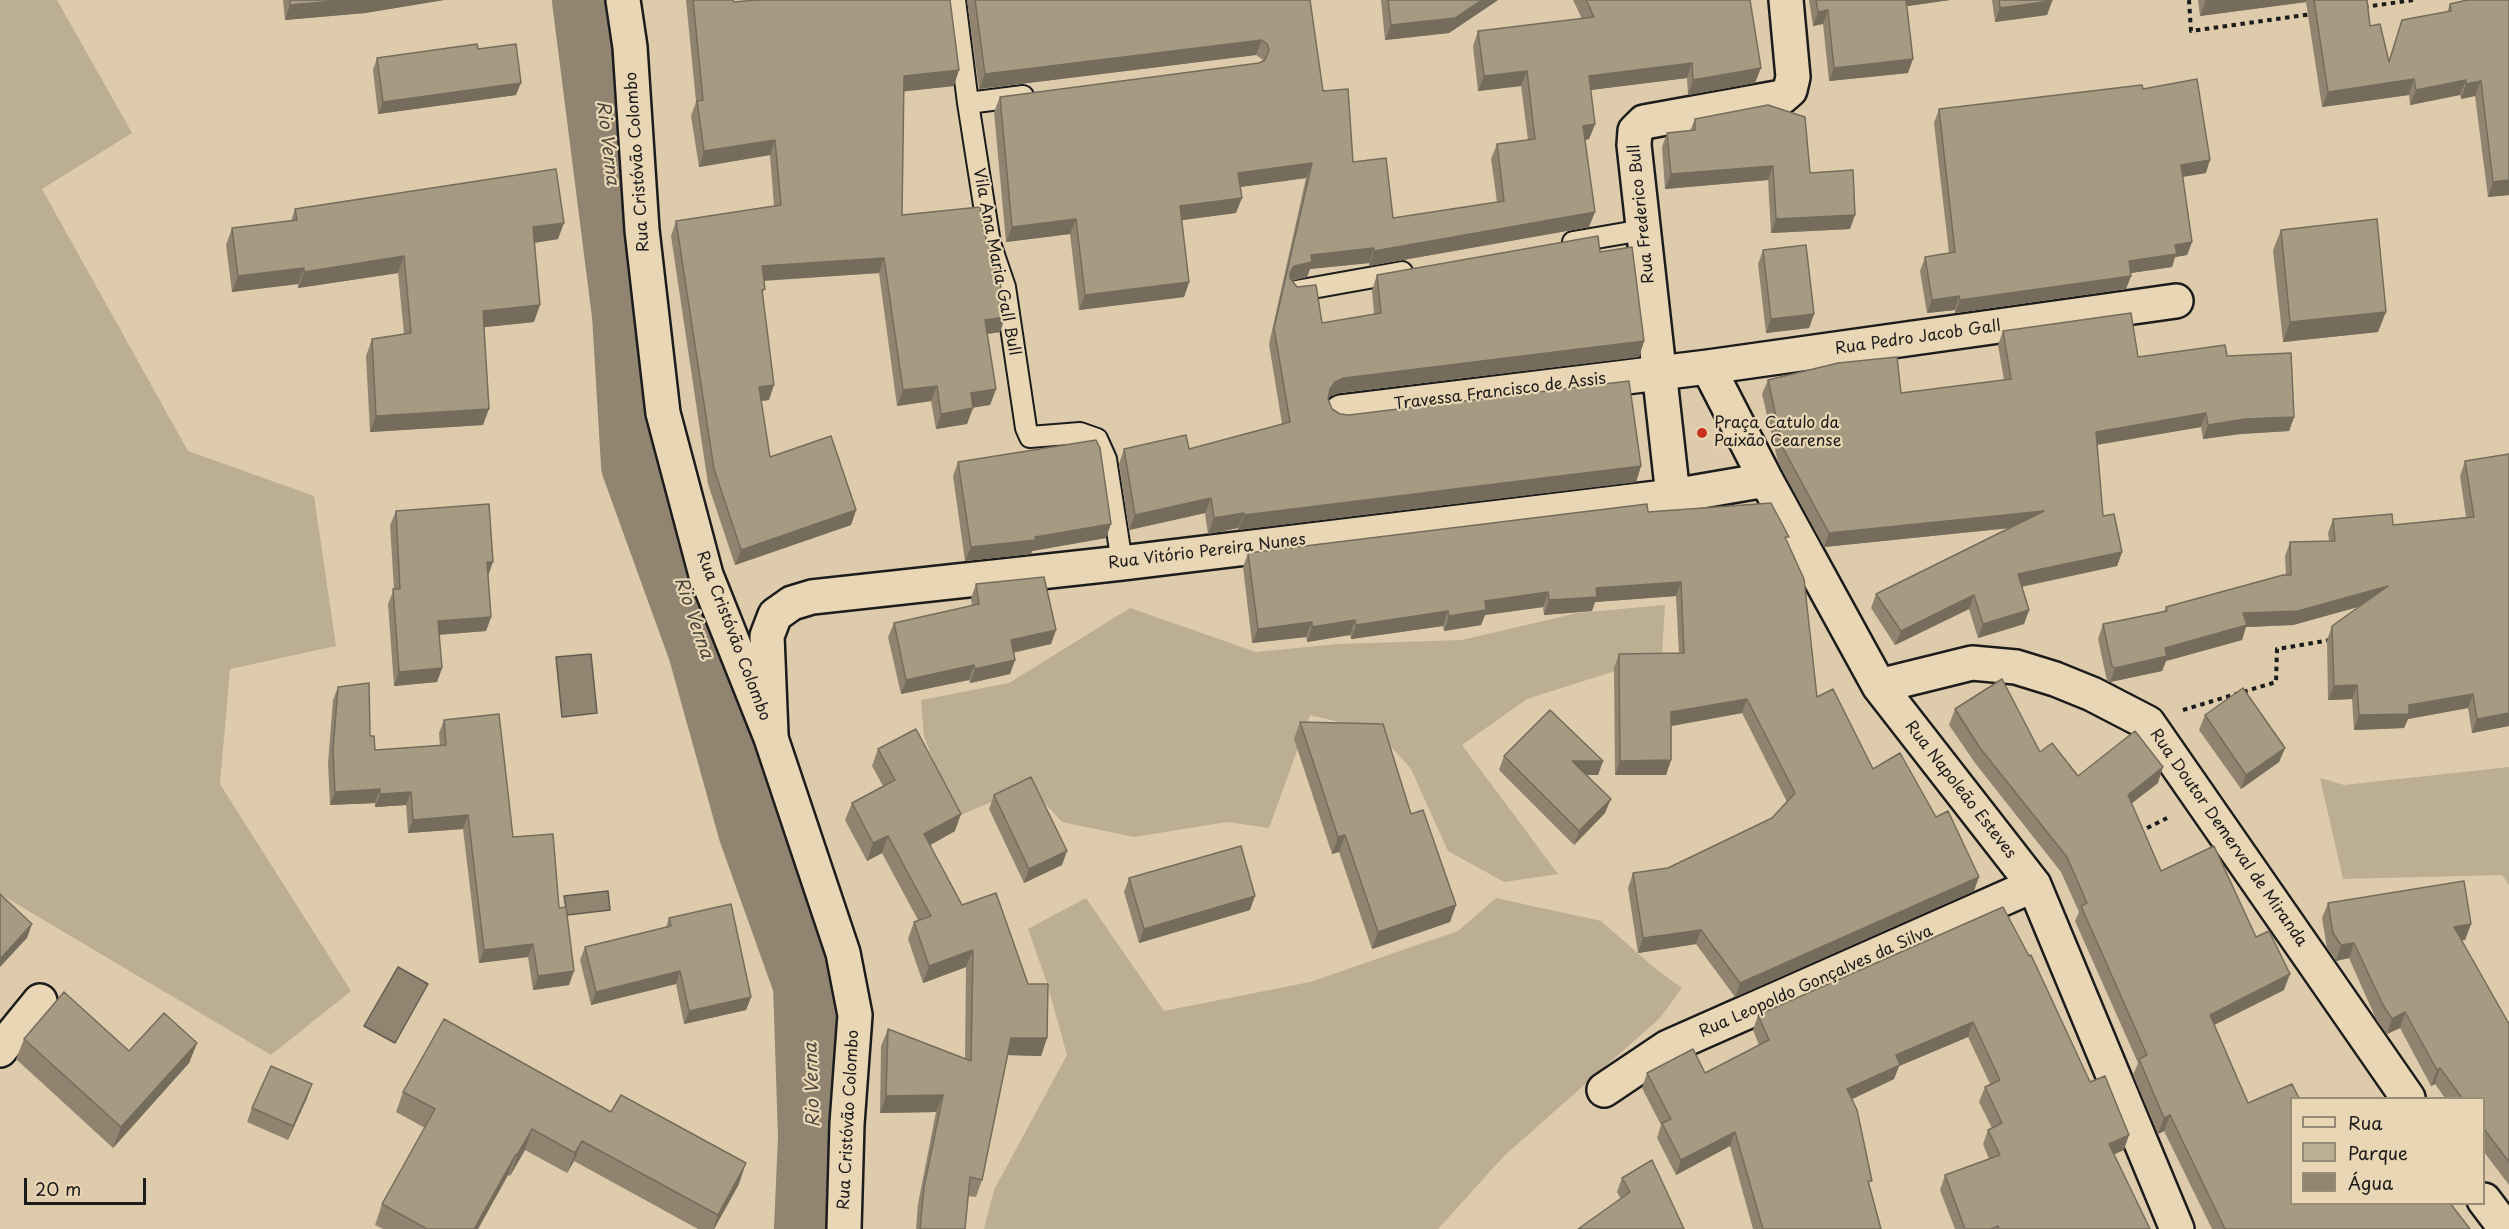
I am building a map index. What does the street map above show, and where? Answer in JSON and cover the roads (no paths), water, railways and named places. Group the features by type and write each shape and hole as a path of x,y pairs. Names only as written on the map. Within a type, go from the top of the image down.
{"street":[{"name":"Rua Cristóvão Colombo","path":"623,0 630,47 643,241 663,413 706,575 771,738 843,953 855,1015 847,1124 843,1229"},
{"name":"Rua Frederico Bull","path":"1659,372 1634,145 1635,131 1644,122 1782,97 1790,90 1793,77 1786,0"},
{"name":"Rua Pedro Jacob Gall","path":"1659,372 2176,301"},
{"name":"Rua Napoleão Esteves","path":"1708,367 1766,480 1879,686 2034,885 2177,1229"},
{"name":"Travessa Francisco de Assis","path":"1341,412 1659,372"},
{"path":"1659,372 1673,496"},
{"name":"Rua Vitório Pereira Nunes","path":"771,738 767,636 775,615 792,603 812,597 1122,563 1673,496 1766,480"},
{"name":"Rua Doutor Demerval de Miranda","path":"1879,686 1972,663 2016,667 2092,694 2148,723 2407,1097"},
{"name":"Rua Leopoldo Gonçalves da Silva","path":"1604,1090 1668,1047 2034,885"},
{"path":"0,1050 40,1001"},
{"path":"2485,1201 2506,1229"}],"lane":[{"name":"Vila Ana Maria Gall Bull","path":"955,0 968,104 990,243 1005,287 1026,428 1030,437 1035,438 1080,433 1096,439 1106,459 1122,563"},
{"path":"968,104 1039,94"},
{"path":"1551,246 1643,230"},
{"path":"1296,291 1423,268"}],"water":[{"path":"591,654 597,713 562,717 556,657"},
{"path":"608,891 610,910 567,915 564,896"},
{"path":"398,967 428,984 395,1043 364,1026"}],"waterway":[{"name":"Rio Verna","path":"589,0 629,315 638,465 705,650 755,830 810,984 815,1137 811,1229"}],"place":[{"name":"Praça Catulo da Paixão Cearense","path":"1702,433"}]}
